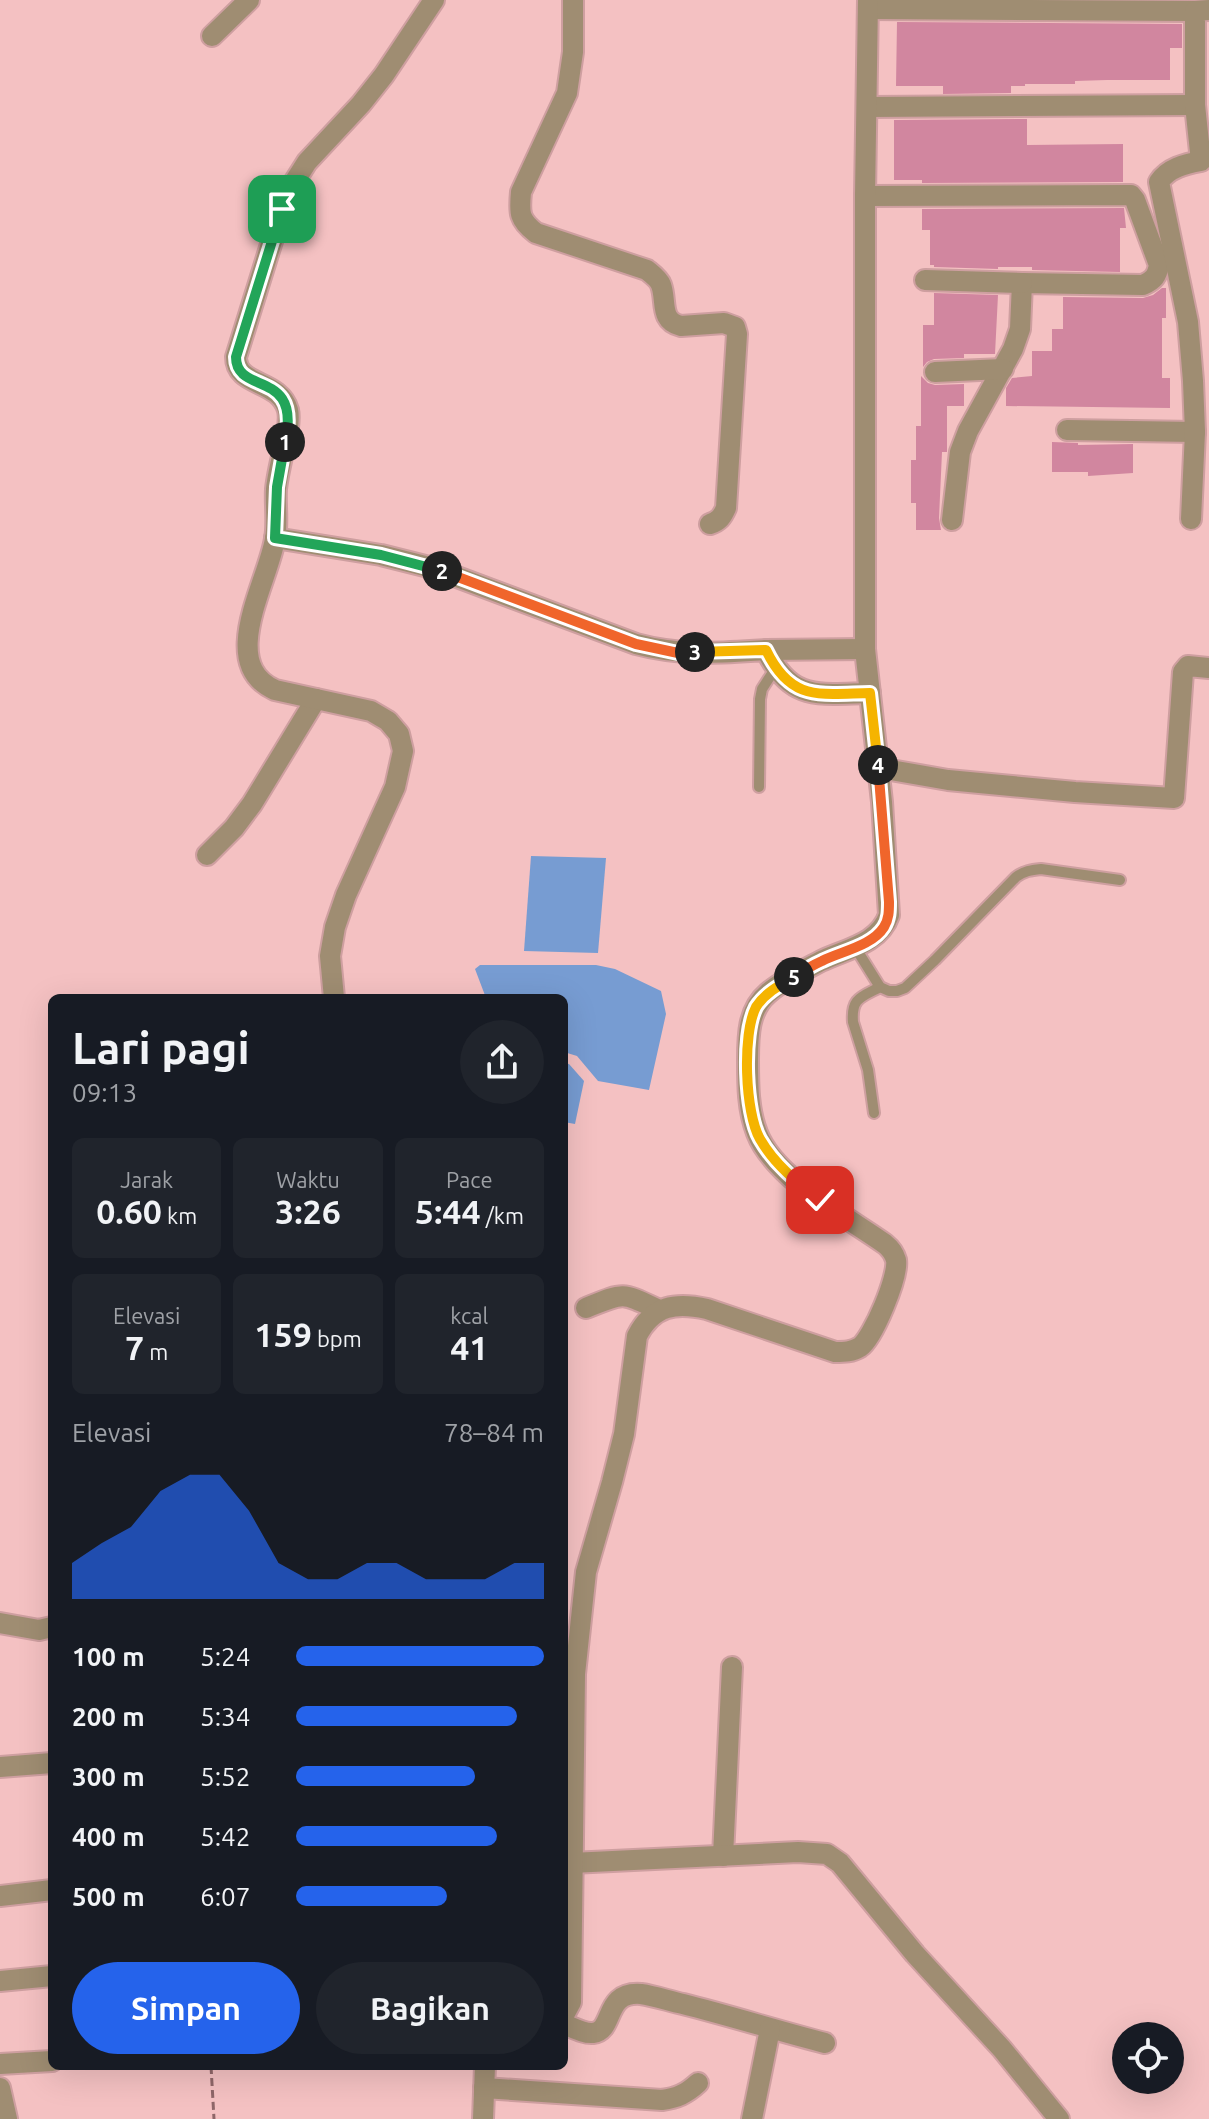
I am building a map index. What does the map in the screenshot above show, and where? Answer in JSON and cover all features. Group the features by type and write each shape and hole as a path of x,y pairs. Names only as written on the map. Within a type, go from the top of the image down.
{"street":[{"path":"212,36 249,0"},
{"path":"334,994 330,956 335,927 346,895 395,787 403,751 399,734 388,721 371,711 275,690 262,684 254,673 249,660 252,612 275,538 279,470 289,424 283,399 274,389 243,375 238,370 236,357 282,209 293,184 307,162 374,89 434,0"},
{"path":"573,0 573,52 567,93 521,192 519,209 524,224 536,233 647,270 661,284 666,315 674,324 724,323 735,327 726,508 717,522 710,524"},
{"path":"568,2008 571,2002 575,1674 586,1572 624,1434 637,1336 643,1325 659,1310 691,1306 835,1352 850,1351 862,1346 872,1334 895,1274 896,1261 885,1244 820,1200 787,1174 770,1155 758,1135 748,1092 750,1020 758,1004 768,993 821,961 879,934 889,915 879,768 865,649 868,4 1202,11 1195,105 1205,161 1176,167 1162,176 1159,182 1188,322 1195,432 1191,519"},
{"path":"868,107 1195,105"},
{"path":"865,196 1131,195 1159,265 1158,274 1143,285 925,280"},
{"path":"952,520 960,452 968,431 1013,349 1020,329 1022,283"},
{"path":"935,372 1003,369"},
{"path":"1067,430 1195,432"},
{"path":"275,538 381,555 433,568 656,649 770,660 865,649"},
{"path":"770,660 788,683 800,690 870,693"},
{"path":"879,768 948,780 1174,798 1183,672 1188,666 1209,668"},
{"path":"207,855 252,804 316,699"},
{"path":"586,1308 622,1295 659,1310"},
{"path":"568,1571 586,1572"},
{"path":"0,1623 39,1630 48,1628"},
{"path":"723,1856 732,1667"},
{"path":"0,1767 48,1763"},
{"path":"571,1863 814,1852 827,1854 840,1863 1059,2119"},
{"path":"0,1896 48,1890"},
{"path":"0,1981 48,1976"},
{"path":"568,2025 591,2034 598,2032 605,2026 614,2005 621,1998 641,1994 825,2043"},
{"path":"752,2119 770,2029"},
{"path":"0,2064 48,2061"},
{"path":"483,2119 485,2070"},
{"path":"484,2088 662,2100 687,2093 698,2083"},
{"path":"0,2088 7,2119"}],"lane":[{"path":"759,787 760,699 770,660"},
{"path":"855,947 880,987 897,991 905,988 935,960 1023,873 1041,869 1120,880"},
{"path":"874,1113 870,1079 852,1010 856,1000 880,987"}],"path":[{"path":"211,2070 214,2119"}],"water":[{"path":"531,856 606,858 598,953 524,951"},
{"path":"480,965 596,965 615,969 661,991 666,1014 649,1090 598,1081 577,1056 568,1053 568,994 484,994 475,969"},
{"path":"568,1064 584,1081 575,1124 568,1123"}],"building":[{"path":"897,22 1182,24 1182,48 1170,48 1170,80 1025,84 1011,86 1011,93 943,94 943,86 896,86"},
{"path":"1027,119 1027,145 1123,144 1123,182 922,183 922,180 894,180 894,120"},
{"path":"1124,208 1126,228 1120,228 1120,272 1032,270 1032,267 934,267 930,265 930,230 922,230 922,209"},
{"path":"1166,288 1166,318 1162,318 1162,378 1170,378 1170,408 1006,406 1006,388 1012,378 1032,376 1032,351 1052,351 1052,329 1063,329 1063,297 1143,298"},
{"path":"934,293 998,295 995,354 964,354 964,358 934,359 923,367 923,325 934,325"},
{"path":"921,376 935,385 964,384 964,406 947,406 947,452 942,452 941,530 916,530 916,503 911,503 911,460 916,460 916,426 921,426"},
{"path":"1052,442 1133,444 1133,473 1088,476 1088,472 1052,472"}],"route":[{"path":"282,209 236,357 238,370 274,389 283,399 288,412 289,424 277,487 275,538 381,555 433,568 656,649 678,653 766,650 775,669 800,690 832,694 870,693 889,902 886,925 870,940 821,961 768,993 750,1020 748,1040 748,1092 758,1135 787,1174 820,1200"}]}
